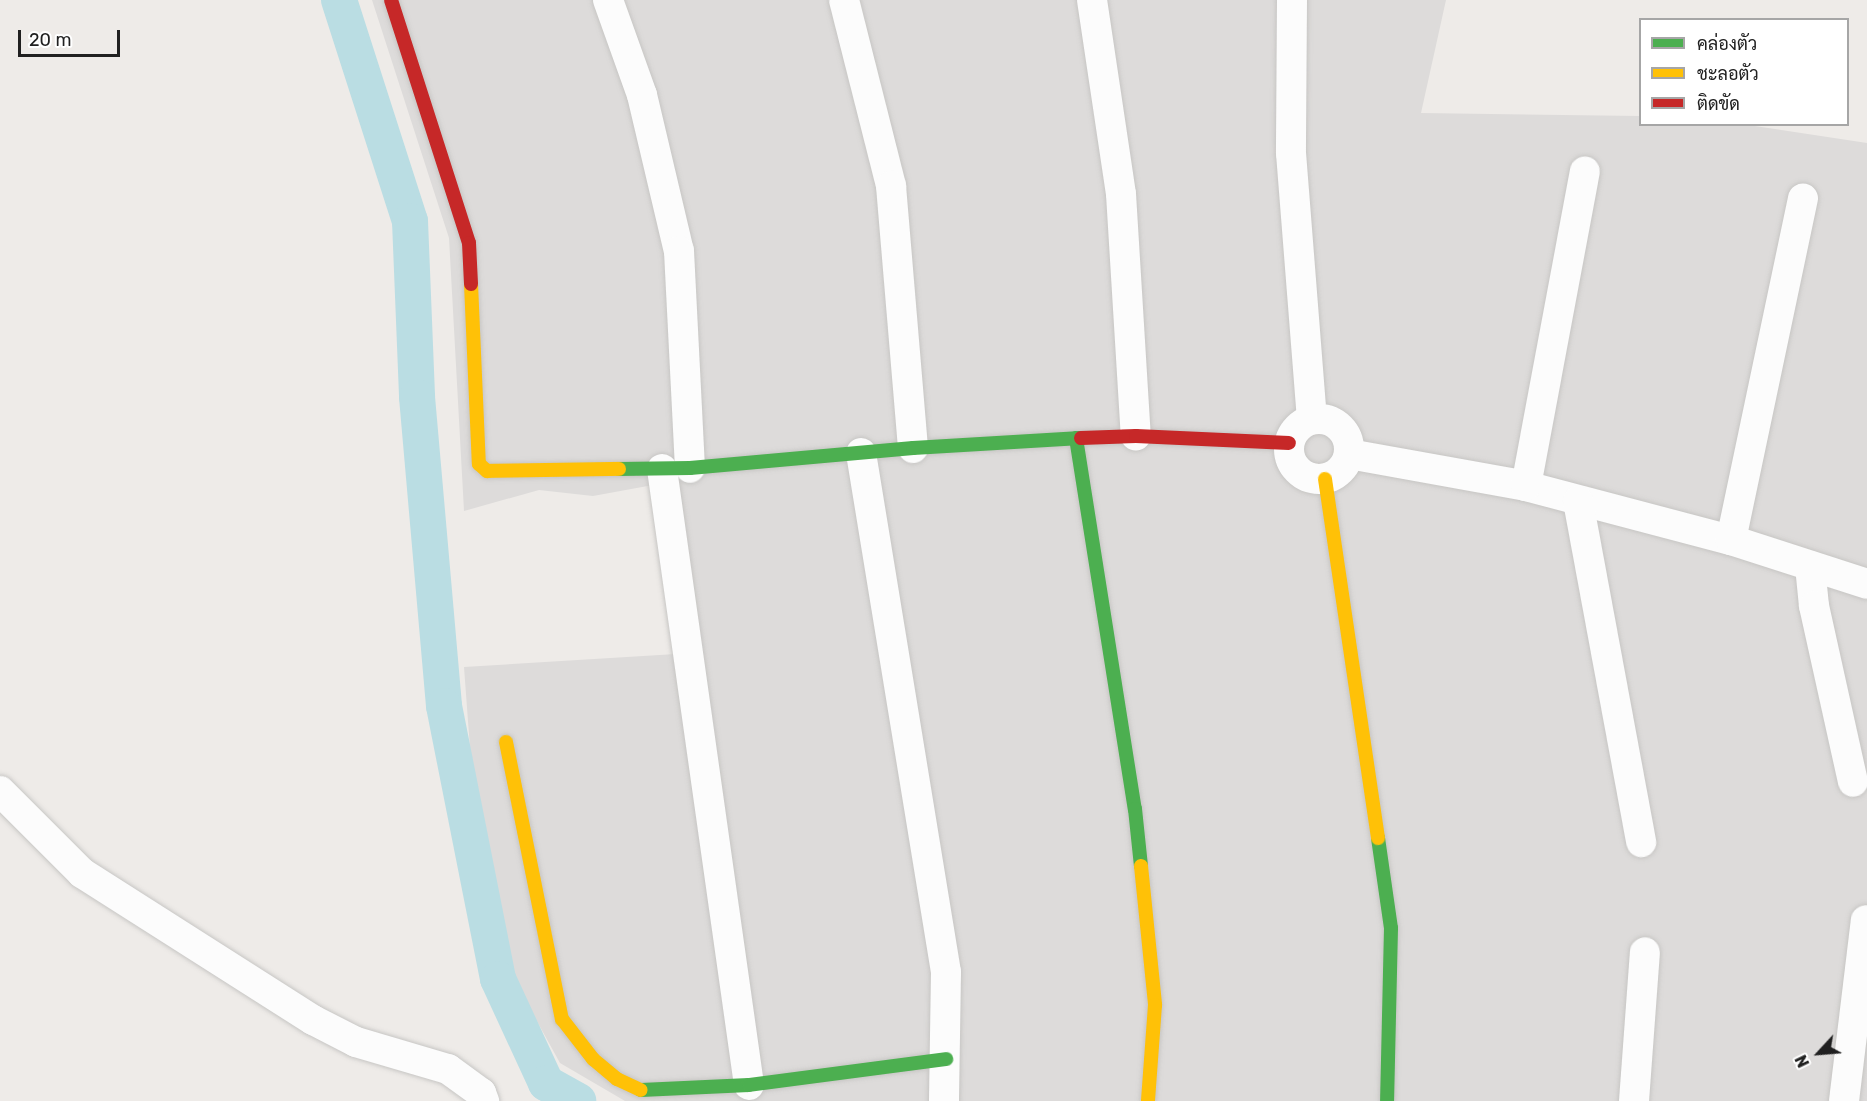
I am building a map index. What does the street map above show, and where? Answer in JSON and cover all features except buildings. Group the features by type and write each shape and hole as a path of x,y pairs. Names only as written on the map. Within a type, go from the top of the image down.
{"street":[{"path":"391,0 469,243 479,464 487,471 676,469 913,448 1076,438 1136,436 1289,443"},
{"path":"608,0 642,95 679,251 676,469 749,1084"},
{"path":"844,0 891,186 913,448"},
{"path":"1092,0 1121,194 1136,436"},
{"path":"1292,0 1291,153 1312,418"},
{"path":"1527,486 1585,171"},
{"path":"1731,540 1803,200"},
{"path":"1312,418 1324,419 1335,423 1344,431 1349,442 1349,454 1345,465 1336,474 1325,479 1313,479 1302,474 1292,461 1289,443 1293,432 1312,418"},
{"path":"1076,438 1135,809 1155,1005 1149,1101"},
{"path":"861,453 946,972 944,1101"},
{"path":"1349,454 1527,486 1731,540 1867,584"},
{"path":"1325,479 1392,928 1387,1101"},
{"path":"1578,501 1641,842"},
{"path":"1810,567 1814,606 1853,782"},
{"path":"506,742 562,1018 592,1059 617,1079 640,1090 749,1084 946,1059"},
{"path":"0,791 82,873 313,1020 356,1042 448,1069 481,1093 484,1101"},
{"path":"1844,1101 1866,920"},
{"path":"1634,1101 1645,952"}],"shaded area":[{"path":"372,0 1446,0 1421,113 1639,116 1639,126 1755,126 1867,143 1867,1101 625,1101 560,1063 512,976 470,748 464,667 676,654 653,485 593,496 539,490 464,511 449,238"}],"waterway":[{"path":"339,0 410,221 417,397 444,706 498,979 546,1083 578,1101"}],"traffic: fast":[{"path":"1076,438 1135,809 1141,866"},
{"path":"619,469 690,468 913,448 1081,438"},
{"path":"1378,838 1391,928 1387,1101"},
{"path":"641,1090 749,1085 946,1059"}],"traffic: slow":[{"path":"471,284 479,464 487,471 619,469"},
{"path":"1325,479 1378,838"},
{"path":"506,742 562,1019 593,1059 617,1079 641,1090"},
{"path":"1141,866 1155,1005 1148,1101"}],"traffic: jam":[{"path":"391,0 469,243 471,284"},
{"path":"1081,438 1136,436 1289,443"}]}
